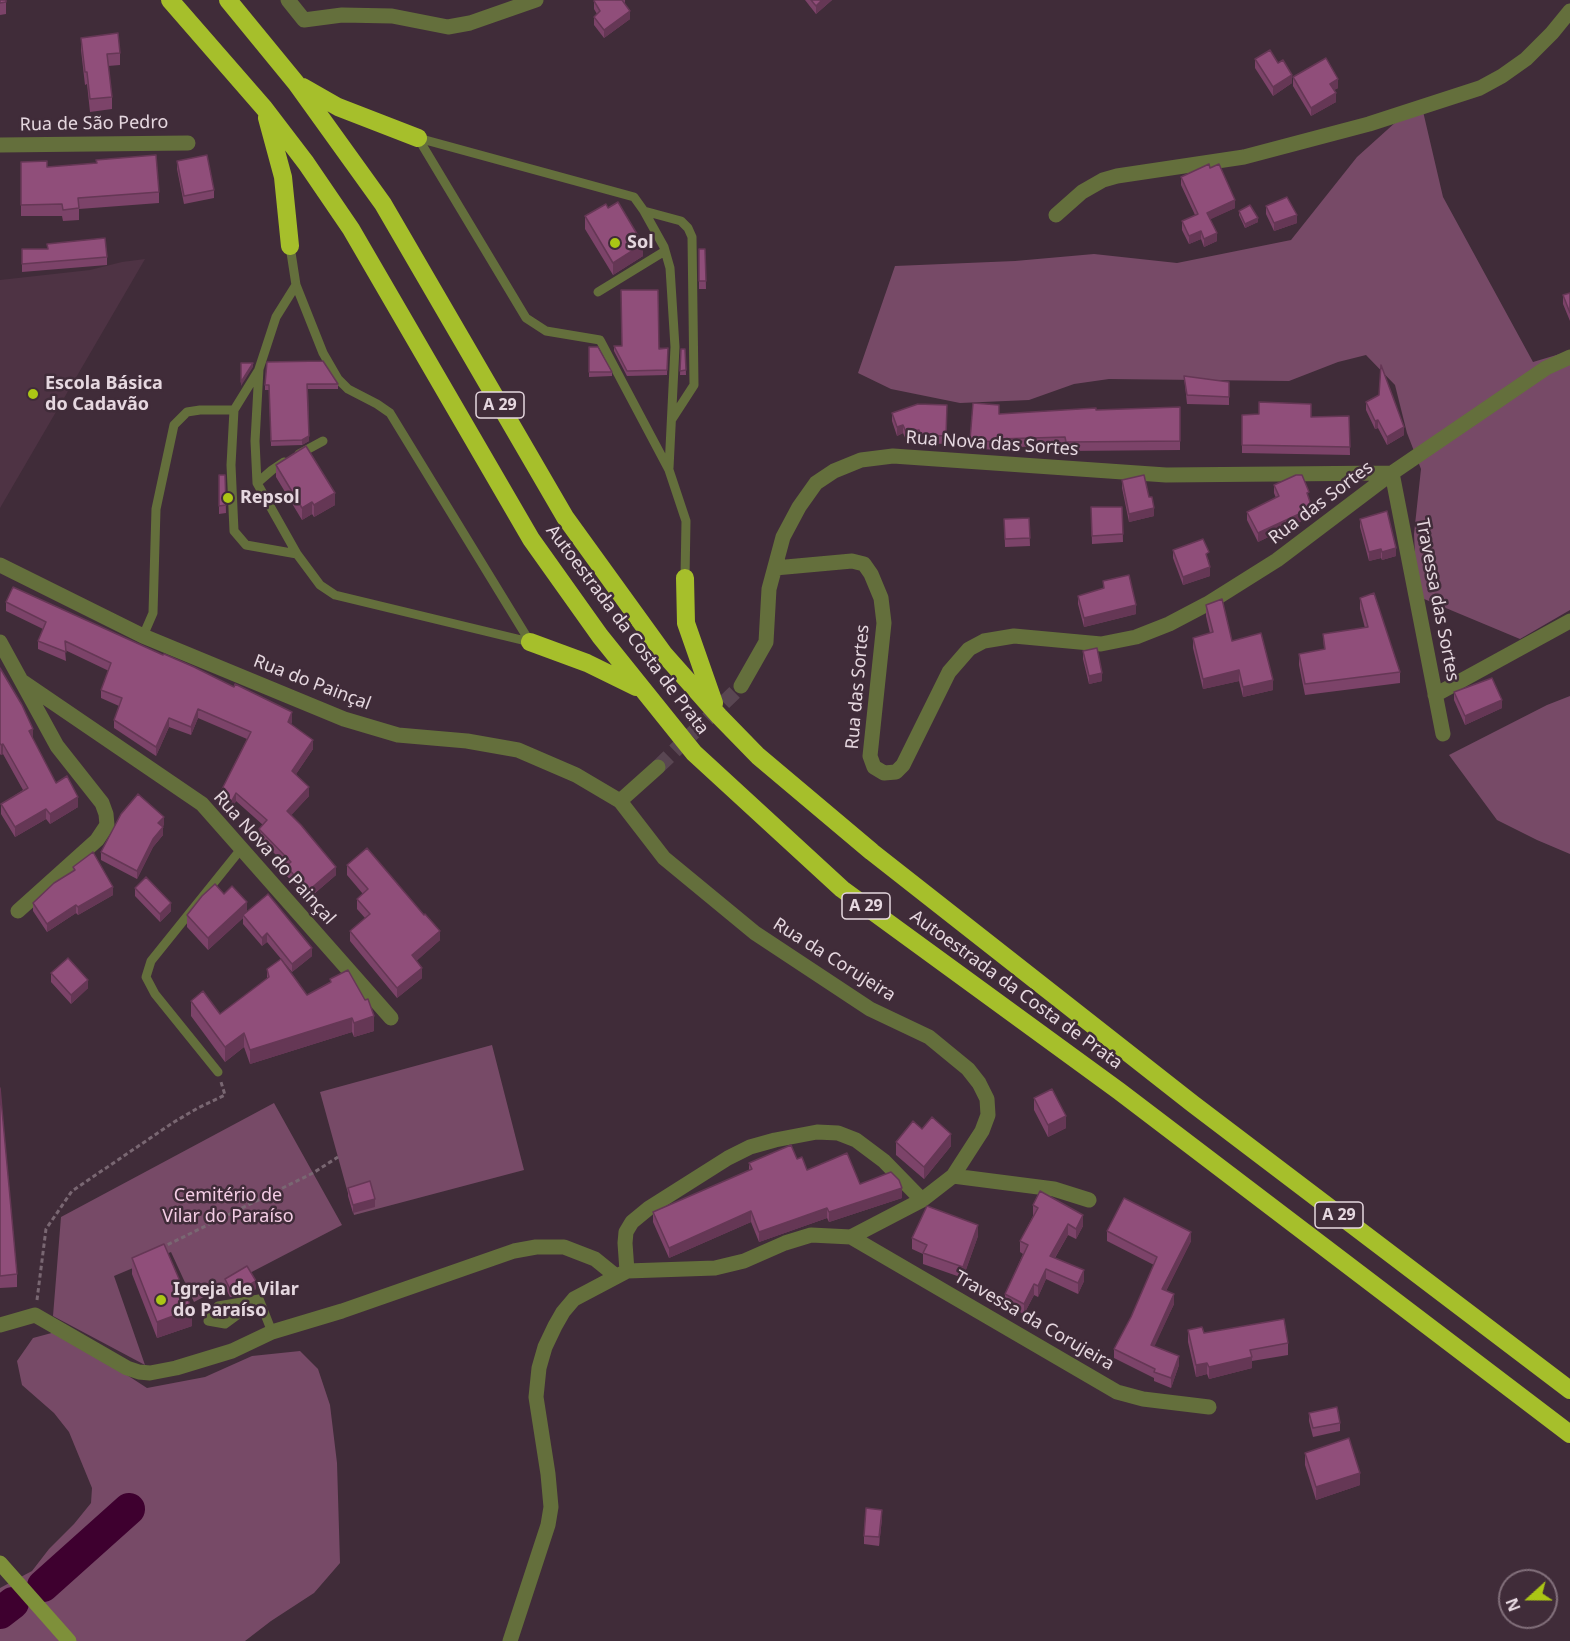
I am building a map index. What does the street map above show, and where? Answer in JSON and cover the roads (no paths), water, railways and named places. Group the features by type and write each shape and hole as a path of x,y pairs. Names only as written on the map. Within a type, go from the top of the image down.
{"highway":[{"name":"Autoestrada da Costa de Prata","path":"170,0 264,108 306,164 351,229 531,539 641,689 694,753 842,889 1119,1091 1570,1434"},
{"name":"Autoestrada da Costa de Prata","path":"228,0 296,83 383,204 565,517 664,654 719,716 758,756 890,867 1193,1104 1570,1390"},
{"path":"296,83 338,107 418,138"},
{"path":"264,108 283,177 290,246"},
{"path":"686,578 686,623 719,716"},
{"path":"530,642 587,663 641,689"}],"main road":[{"path":"0,1563 69,1641"}],"street":[{"path":"288,0 304,20 342,15 392,16 448,27 470,23 537,0"},
{"path":"1056,216 1082,192 1103,180 1244,157 1369,124 1480,88 1526,59 1570,11"},
{"name":"Rua de São Pedro","path":"0,144 188,143"},
{"path":"1392,473 1546,368 1570,357"},
{"name":"Rua Nova das Sortes","path":"741,686 766,642 769,589 783,537 799,507 816,483 834,471 861,460 893,456 1166,475 1392,473"},
{"name":"Rua das Sortes","path":"775,568 852,561 864,564 871,574 881,598 884,622 870,756 874,768 884,773 896,772 903,765 949,672 969,649 984,641 1014,636 1101,644 1136,637 1169,624 1207,604 1277,560 1392,473"},
{"name":"Travessa das Sortes","path":"1392,473 1443,734"},
{"name":"Rua do Painçal","path":"0,565 143,636 344,719 398,735 467,741 518,750 576,775 620,801"},
{"path":"1435,695 1570,621"},
{"path":"0,642 57,746 102,803 107,825 104,833 97,840 18,911"},
{"name":"Rua Nova do Painçal","path":"23,682 202,804 391,1018"},
{"path":"620,801 657,767"},
{"name":"Rua da Corujeira","path":"620,801 664,858 755,933 870,1009 929,1037 968,1069 979,1083 987,1099 988,1115 982,1131 953,1176 922,1200 851,1237"},
{"path":"622,1273 626,1232 632,1222 649,1208 728,1158 750,1147 775,1140 817,1132 838,1133 856,1140 877,1155 922,1200"},
{"path":"953,1176 1054,1189 1089,1200"},
{"path":"510,1641 548,1525 551,1507 536,1397 539,1368 545,1347 563,1312 574,1299 622,1273 715,1268 744,1261 785,1243 811,1235 851,1237"},
{"name":"Travessa da Corujeira","path":"851,1237 1117,1392 1143,1399 1209,1407"},
{"path":"0,1325 35,1315 127,1368 139,1372 157,1372 232,1351 272,1332 342,1311 514,1251 536,1247 564,1247 596,1259 622,1273"}],"lane":[{"path":"418,138 634,197 665,251 670,268 675,347 669,470"},
{"path":"418,138 526,318 546,331 600,340 669,470 686,520 686,578"},
{"path":"644,211 681,221 688,228 692,237 694,385 671,422"},
{"path":"290,246 296,285 323,353 338,379 348,389 390,413 530,642"},
{"path":"598,292 665,251"},
{"path":"296,285 276,317 259,369 234,410 231,465 234,531 246,545 297,554"},
{"path":"259,369 255,441 257,483 297,554 320,585 335,596 530,642"},
{"path":"143,636 153,613 156,509 174,425 187,412 234,410"},
{"path":"257,483 272,470 323,441"},
{"path":"218,1072 155,994 146,977 151,961 241,849"},
{"path":"259,1299 272,1332"},
{"path":"259,1299 225,1324 208,1321 218,1306 259,1299"}],"waterway":[{"path":"43,1586 129,1509"},
{"path":"0,1613 13,1603"}],"tunnel":[{"path":"658,767 741,686"}],"place":[{"name":"Sol","path":"615,243"},
{"name":"Escola Básica do Cadavão","path":"33,394"},
{"name":"Repsol","path":"228,498"},
{"name":"Igreja de Vilar do Paraíso","path":"161,1300"}],"park label":[{"name":"Cemitério de Vilar do Paraíso","path":"228,1206"}]}
